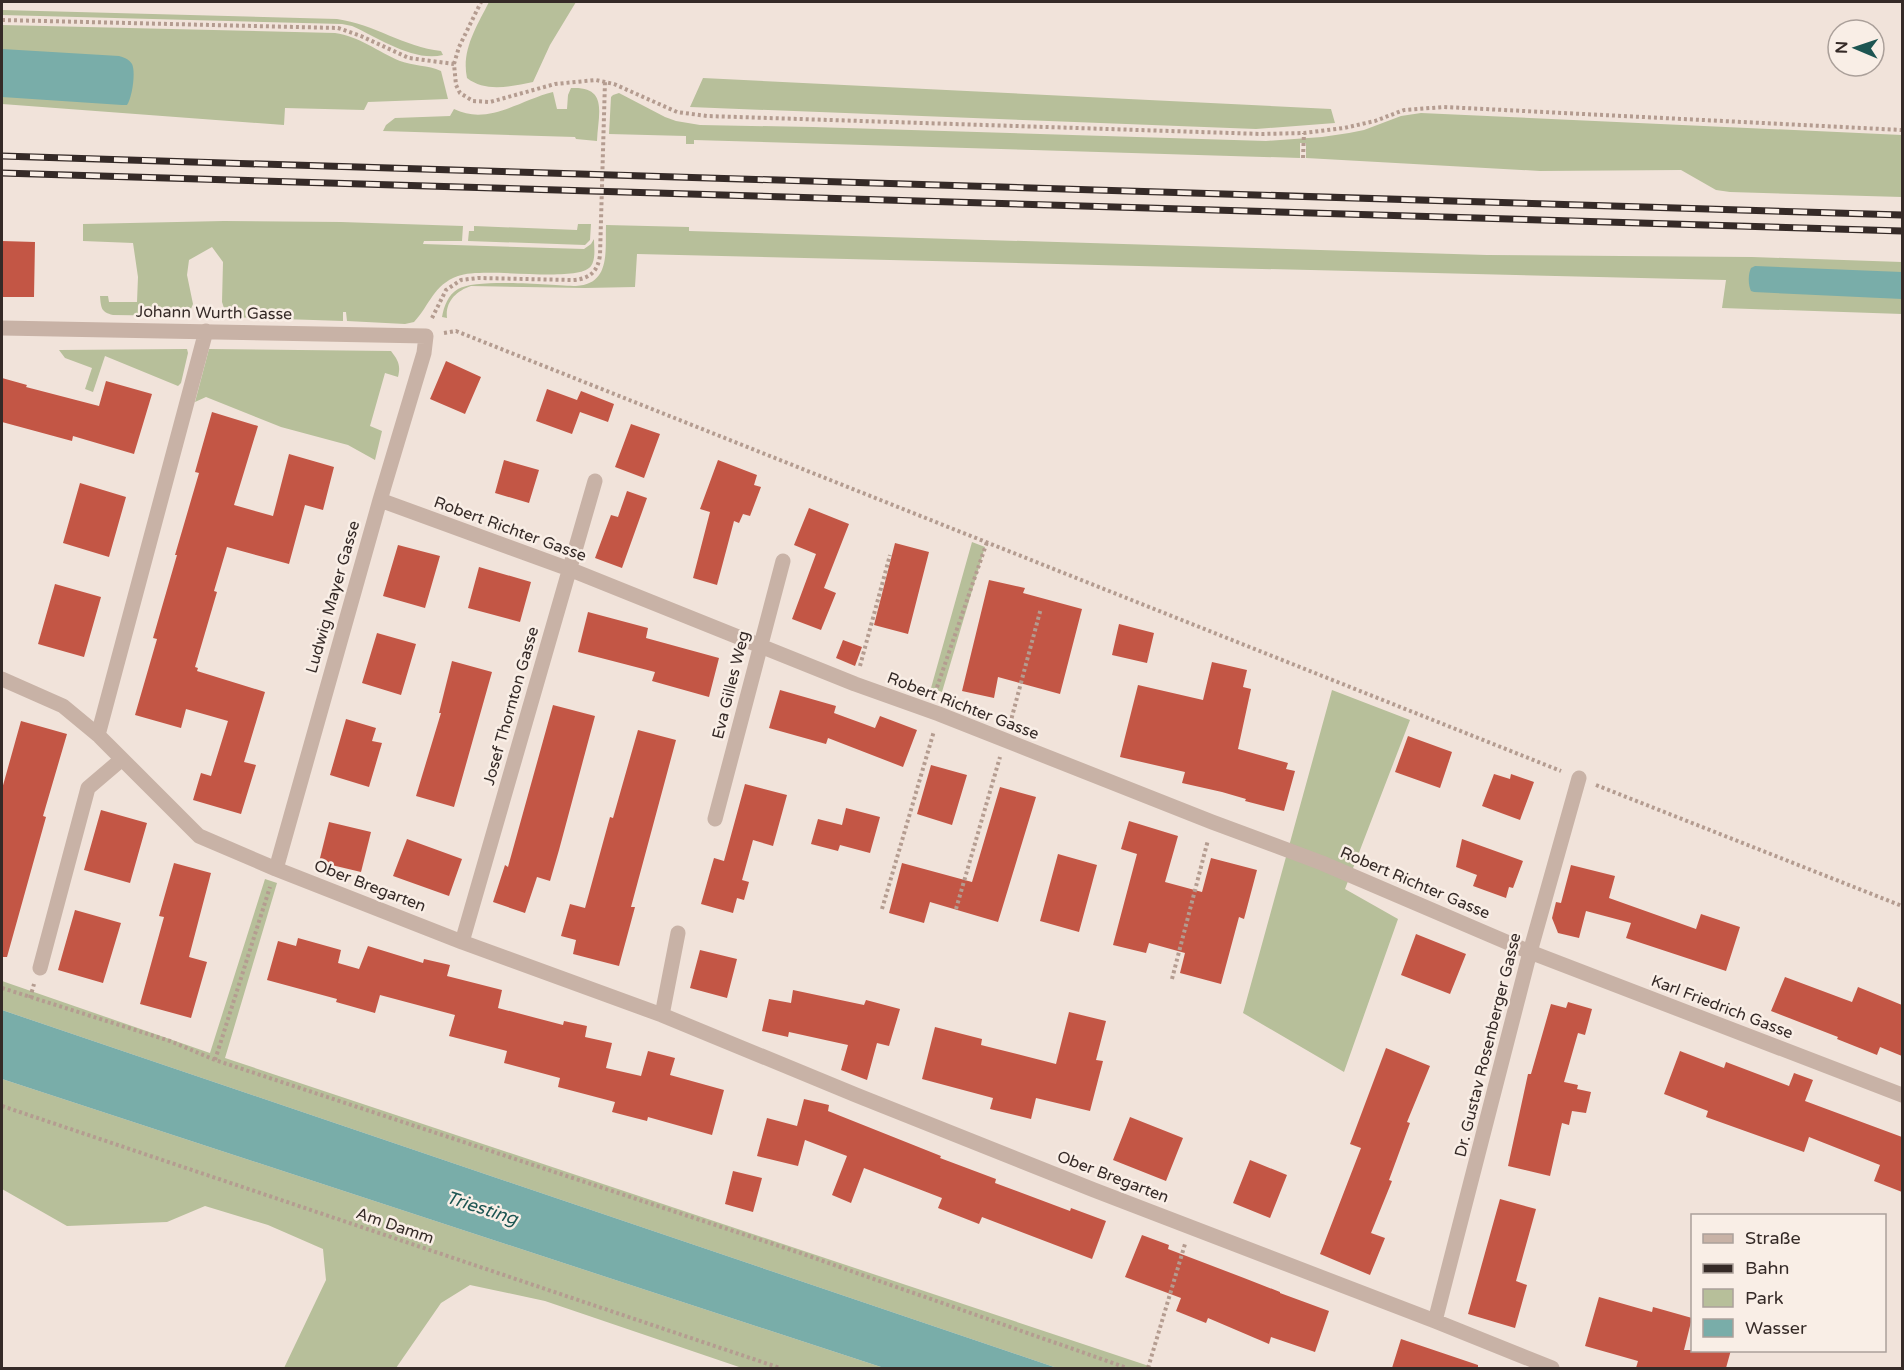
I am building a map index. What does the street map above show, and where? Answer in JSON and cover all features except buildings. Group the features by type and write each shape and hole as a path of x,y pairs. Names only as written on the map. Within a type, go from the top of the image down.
{"street":[{"name":"Johann Wurth Gasse","path":"2,328 426,336"},
{"path":"99,735 206,331"},
{"name":"Ludwig Mayer Gasse","path":"276,869 424,353 426,336"},
{"name":"Josef Thornton Gasse","path":"462,942 595,481"},
{"name":"Robert Richter Gasse","path":"380,500 569,569 855,684 934,712 1322,863 1530,952"},
{"name":"Eva Gilles Weg","path":"715,819 783,561"},
{"name":"Ober Bregarten","path":"2,679 63,706 99,735 199,836 276,869 462,942 662,1015 856,1095 1552,1368"},
{"path":"40,968 88,788 122,759"},
{"name":"Dr. Gustav Rosenberger Gasse","path":"1435,1321 1530,952 1579,778"},
{"path":"662,1015 678,933"},
{"name":"Karl Friedrich Gasse","path":"1530,952 1902,1095"}],"path":[{"path":"481,2 459,47 454,64 456,85 460,93 481,102 508,98 555,84 605,81 677,112 707,116 1212,133 1304,133 1363,124 1404,110 1444,106 1902,130"},
{"path":"2,20 338,28 410,58 454,64"},
{"path":"426,336 441,297 446,290 461,280 478,278 580,279 591,275 596,270 600,255 605,81"},
{"path":"1303,158 1304,133"},
{"path":"426,336 456,331 1902,906"},
{"path":"882,909 934,712 987,542"},
{"path":"855,684 890,555"},
{"path":"956,909 1041,608"},
{"path":"1172,979 1212,822"},
{"path":"215,1060 276,869"},
{"path":"2,988 170,1041 215,1060 797,1252 1127,1368"},
{"name":"Am Damm","path":"2,1106 780,1368"},
{"path":"1148,1368 1190,1226"}],"green space":[{"path":"489,2 576,2 550,45 533,82 491,87 474,83 467,78 468,48"},
{"path":"2,10 337,19 364,26 427,49 441,51 443,55 420,55 408,52 352,26 342,24 2,15"},
{"path":"2,25 335,33 360,41 400,61 441,71 448,99 368,102 364,110 285,108 284,125 2,104"},
{"path":"703,78 1331,109 1335,123 1256,129 690,107"},
{"path":"571,88 583,89 596,97 599,104 597,141 575,137 383,131 386,125 395,118 450,116 454,109 479,115 492,113 553,92 557,109 567,109"},
{"path":"619,93 665,117 700,125 1266,141 1349,133 1364,130 1401,116 1421,113 1902,135 1902,197 1730,192 1716,190 1681,170 1540,171 1306,158 1306,143 1300,143 1300,158 694,140 694,144 686,144 686,136 609,134 611,97"},
{"path":"224,221 463,226 462,241 424,241 423,244 584,249 594,239 594,256 591,266 583,271 569,274 471,273 458,276 437,290 414,322 405,324 347,321 346,312 343,312 343,321 227,317 222,302 223,262 212,247 189,260 187,275 193,304 188,316 113,315 102,309 100,296 108,296 109,302 137,302 138,277 133,243 83,241 83,224"},
{"path":"578,224 591,224 590,240 585,245 468,241 469,231 474,231 474,226 577,230"},
{"path":"606,225 689,227 689,231 1487,255 1752,257 1902,262 1902,314 1722,308 1726,280 637,254 635,287 471,286 453,298 448,307 447,318 442,317 445,305 452,294 467,286 497,283 576,286 587,284 601,273 604,264"},
{"path":"187,349 181,383 178,386 105,356 93,392 85,389 92,368 65,358 59,350"},
{"path":"209,349 391,351 398,363 399,373 398,377 385,373 370,426 382,431 375,460 348,445 281,427 206,397 195,402"},
{"path":"972,542 985,547 942,692 931,688"},
{"path":"1332,690 1410,720 1345,889 1398,919 1344,1072 1243,1013"},
{"path":"265,879 277,883 225,1058 1155,1368 1057,1368 2,1010 2,981 210,1053"},
{"path":"2,1079 884,1368 742,1368 545,1301 470,1285 441,1303 396,1368 284,1368 326,1280 323,1249 268,1225 205,1206 167,1222 67,1226 2,1189"}],"water":[{"path":"2,49 124,58 131,62 134,73 129,102 127,105 122,105 2,97"},
{"path":"1755,266 1902,272 1902,299 1754,292 1749,286 1749,273"},
{"name":"Triesting","path":"2,1010 1057,1368 884,1368 2,1079"}],"railway":[{"path":"2,156 1902,215"},
{"path":"2,173 1902,231"}]}
